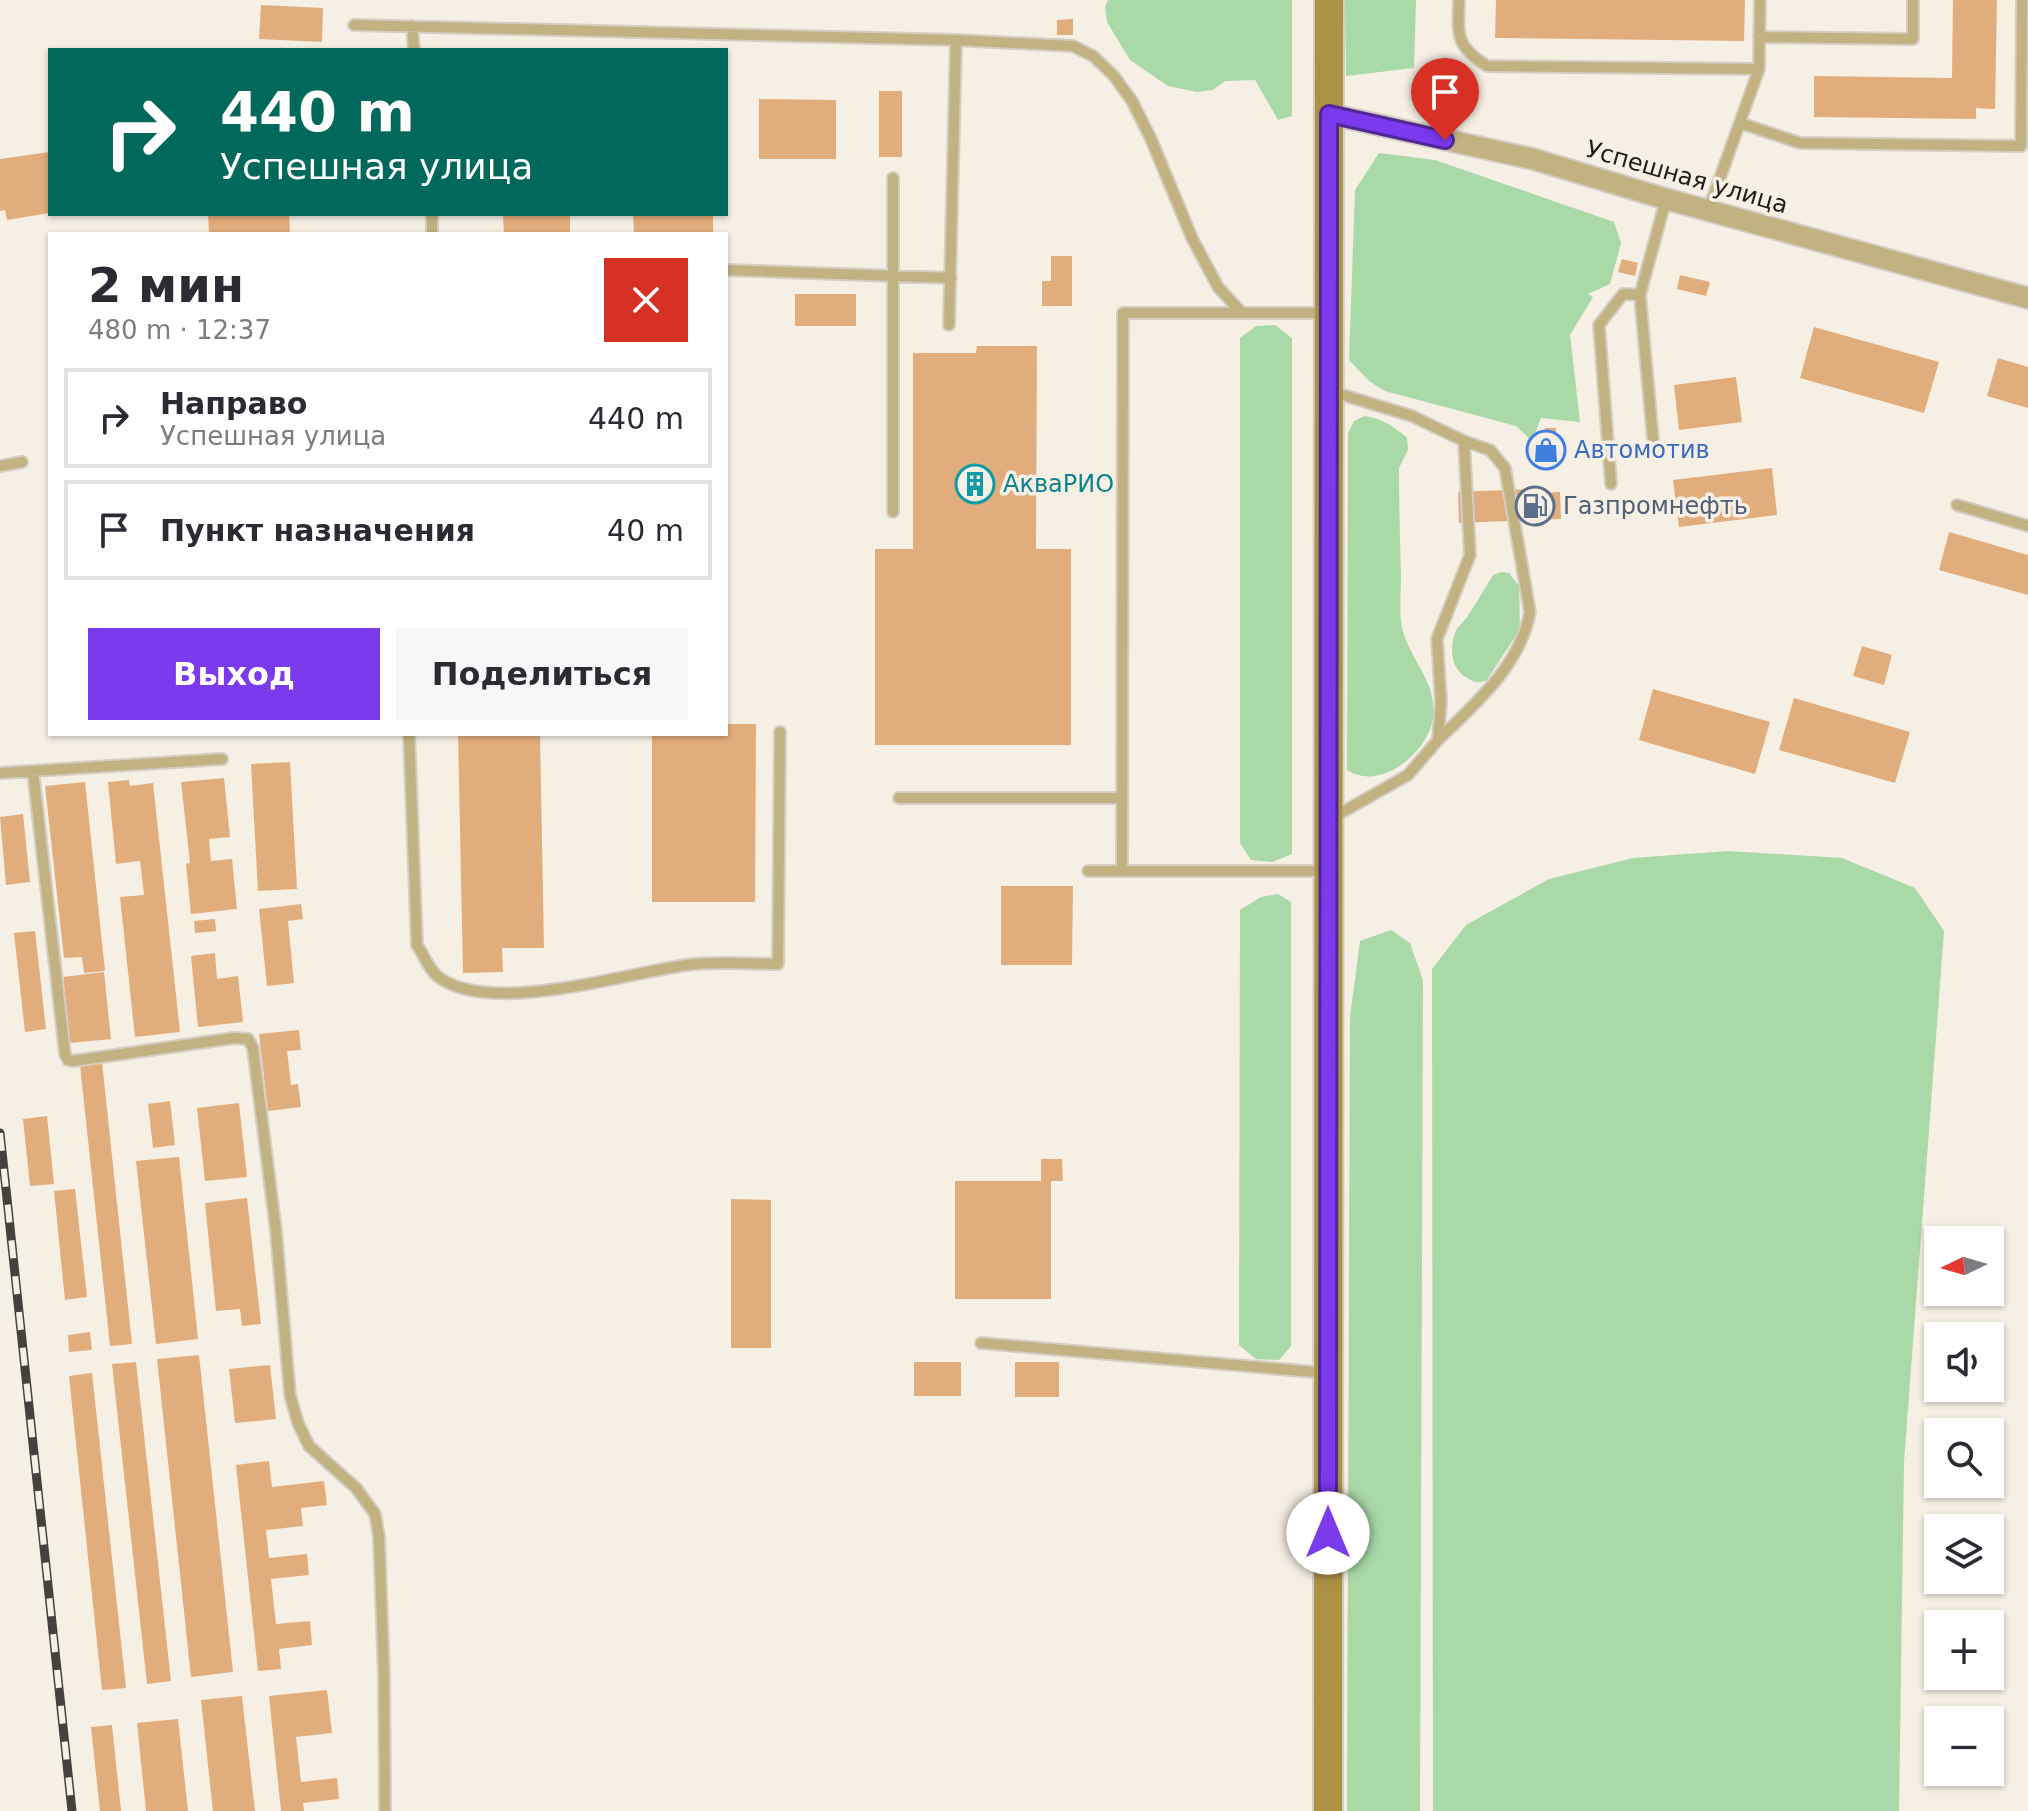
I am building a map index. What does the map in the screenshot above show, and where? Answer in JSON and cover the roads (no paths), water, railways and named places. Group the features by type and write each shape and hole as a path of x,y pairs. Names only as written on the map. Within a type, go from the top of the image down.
{"main road":[{"path":"1328,1811 1326,821 1329,0"}],"street":[{"name":"Успешная улица","path":"1329,114 1533,159 1708,211 2028,298"}],"lane":[{"path":"1459,0 1458,37 1469,55 1487,66 1759,69"},
{"path":"1708,211 1759,69 1760,0"},
{"path":"1759,37 1913,39 1913,0"},
{"path":"1740,123 1800,143 2021,146 2022,0"},
{"path":"354,25 956,40 1073,46 1093,56 1114,76 1132,101 1192,238 1218,287 1242,313"},
{"path":"412,26 414,48"},
{"path":"949,325 956,40"},
{"path":"893,178 893,512"},
{"path":"1654,451 1640,295 1666,199"},
{"path":"728,270 951,278"},
{"path":"1611,484 1599,325 1623,294 1640,295"},
{"path":"1122,871 1123,313 1328,313"},
{"path":"1326,821 1408,775 1438,740 1496,683 1526,634 1530,612 1505,468 1490,450 1412,416 1328,390"},
{"path":"1438,740 1441,702 1437,639 1470,555 1464,441"},
{"path":"0,466 22,462"},
{"path":"1957,505 2028,526"},
{"path":"409,736 417,945 436,975 460,987 494,994 570,987 691,964 778,964 780,732"},
{"path":"0,773 222,759"},
{"path":"33,771 68,1060 234,1038 248,1039 253,1048 276,1231 290,1395 309,1446 356,1488 375,1514 379,1537 385,1811"},
{"path":"899,798 1122,798"},
{"path":"1088,871 1326,871"},
{"path":"981,1343 1328,1373"}],"railway":[{"path":"0,1133 72,1811"}],"place":[{"name":"Автомотив","path":"1546,450"},
{"name":"АкваРИО","path":"975,484"},
{"name":"Газпромнефть","path":"1535,506"}]}
